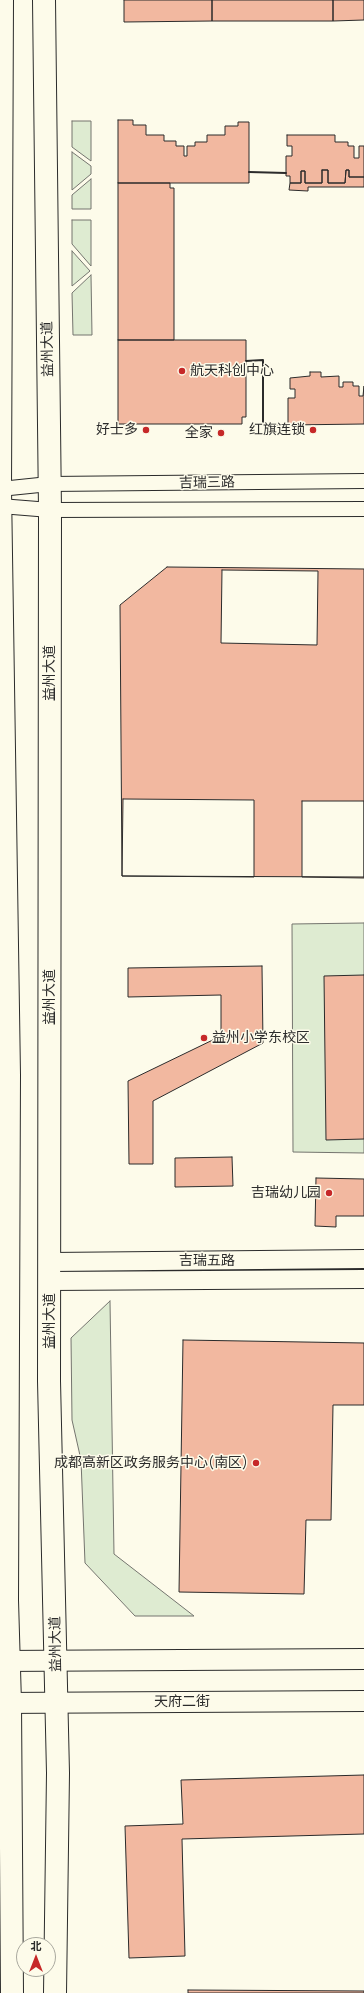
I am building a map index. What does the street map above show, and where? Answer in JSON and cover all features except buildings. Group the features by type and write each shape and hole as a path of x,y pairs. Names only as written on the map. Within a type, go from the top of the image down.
{"main road":[{"path":"2,0 0,497 7,1600 4,1661 12,1993"},
{"name":"益州大道","path":"44,0 50,510 49,1381 58,1773 55,1993"},
{"path":"4,1661 364,1659"},
{"name":"天府二街","path":"5,1703 364,1700"}],"street":[{"name":"吉瑞三路","path":"0,497 49,484 364,481"},
{"name":"吉瑞三路","path":"0,497 50,510 364,509"},
{"name":"吉瑞五路","path":"50,1272 364,1259"},
{"name":"吉瑞五路","path":"50,1272 364,1279"}],"green space":[{"path":"72,121 91,121 91,161 72,147"},
{"path":"72,152 91,166 91,174 72,190"},
{"path":"91,179 91,209 72,209 72,195"},
{"path":"72,220 91,220 91,266 72,244"},
{"path":"72,251 90,271 72,286"},
{"path":"91,275 92,335 73,335 72,293"},
{"path":"364,923 364,1153 293,1152 292,924"},
{"path":"110,1301 114,1554 194,1616 135,1616 85,1563 81,1460 72,1420 71,1338"}],"wall":[{"path":"249,172 286,173"},
{"path":"246,361 263,360 263,425 288,425"}],"place":[{"name":"航天科创中心","path":"182,371"},
{"name":"好士多","path":"146,430"},
{"name":"红旗连锁","path":"313,430"},
{"name":"全家","path":"221,433"},
{"name":"益州小学东校区","path":"204,1038"},
{"name":"吉瑞幼儿园","path":"329,1193"},
{"name":"成都高新区政务服务中心(南区)","path":"256,1463"}]}
